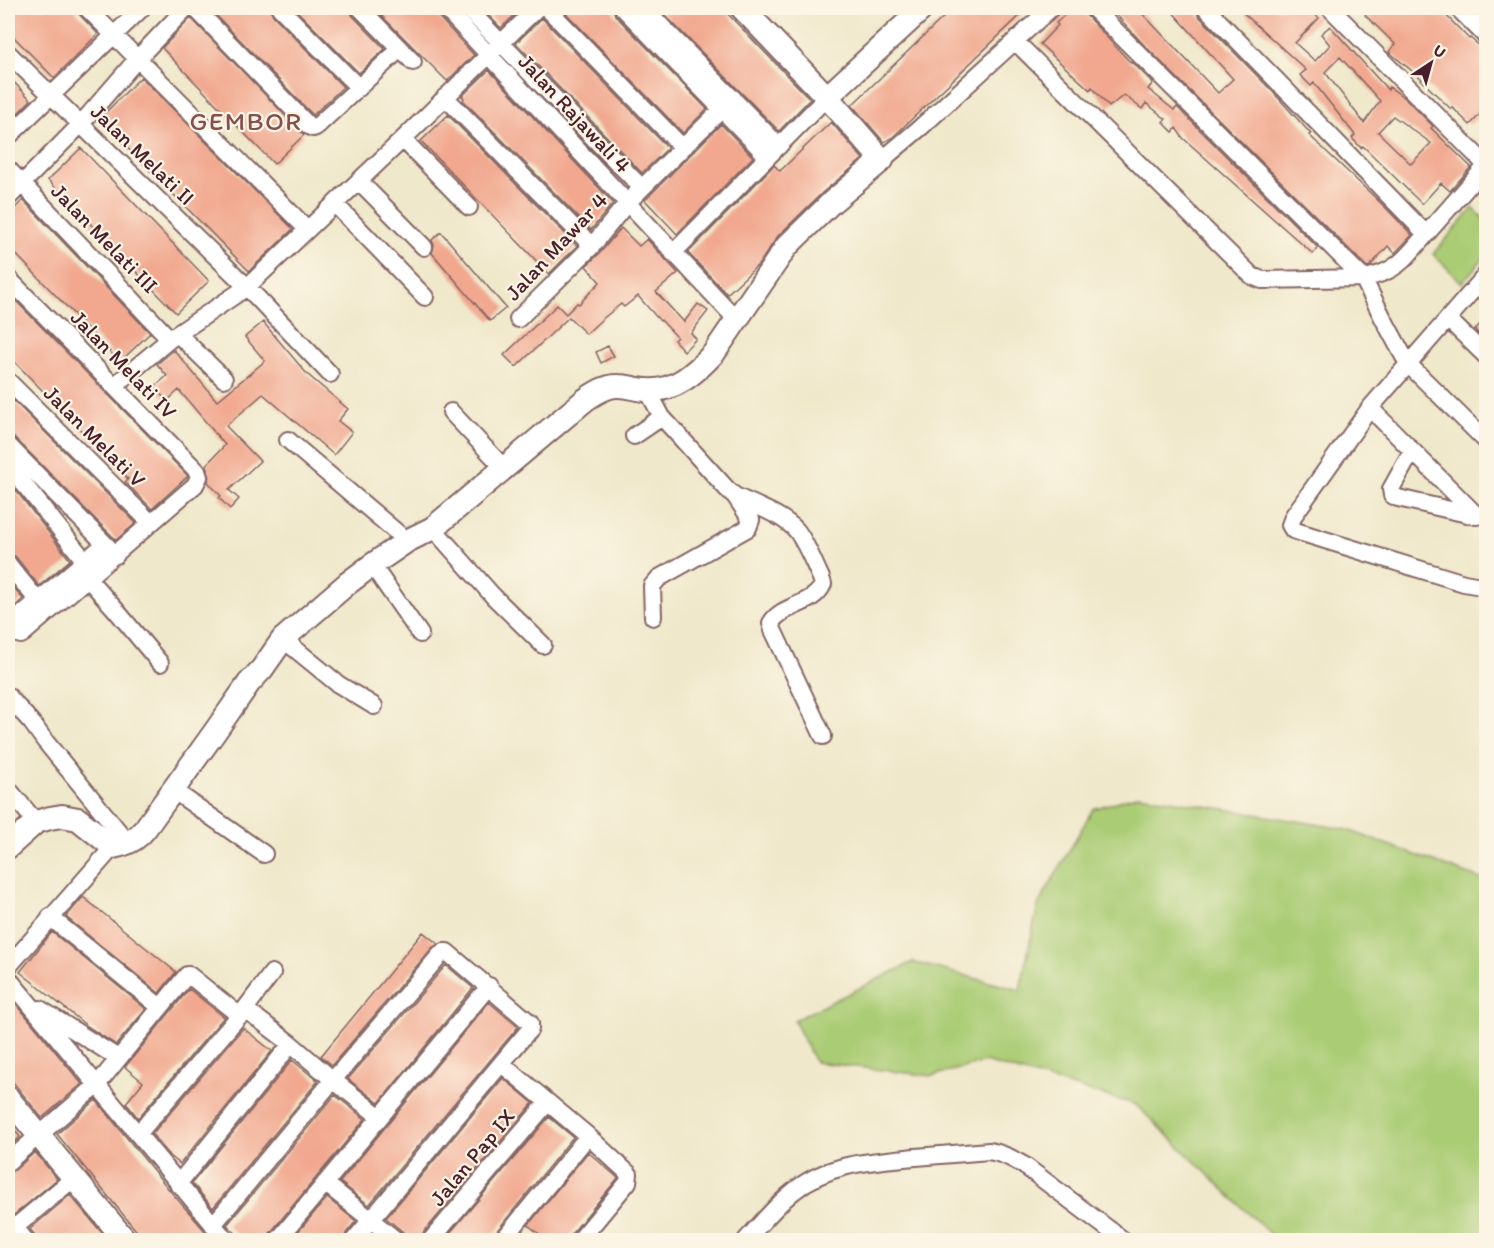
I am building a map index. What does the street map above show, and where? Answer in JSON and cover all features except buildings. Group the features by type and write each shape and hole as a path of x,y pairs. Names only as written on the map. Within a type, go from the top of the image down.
{"street":[{"path":"87,8 307,229"},
{"path":"8,137 142,8"},
{"path":"8,198 80,124 186,8"},
{"path":"195,8 313,128 400,49"},
{"path":"280,8 359,88"},
{"path":"360,8 413,62"},
{"path":"445,8 495,48 642,188"},
{"path":"467,8 495,48"},
{"path":"114,386 174,336 247,287 537,8"},
{"path":"547,8 682,147"},
{"path":"623,8 727,104 773,151"},
{"path":"644,8 727,104"},
{"path":"742,8 827,97 882,160"},
{"path":"673,253 827,97 923,8"},
{"path":"8,967 50,917 120,845 140,835 249,683 284,639 348,582 407,541 433,528 585,400 617,385 648,391 669,388 700,368 714,353 787,246 832,202 1051,8"},
{"path":"1093,8 1364,278 1383,320 1406,361 1486,441"},
{"path":"1206,8 1426,234"},
{"path":"1015,41 1251,276 1267,281 1364,278 1390,271 1400,264 1486,166 1330,8"},
{"path":"1462,8 1486,32"},
{"path":"1482,8 1486,12"},
{"name":"Jalan Rajawali 4","path":"495,48 627,203 737,320"},
{"name":"Jalan Melati II","path":"8,53 247,287 330,374"},
{"path":"445,97 592,246"},
{"name":"Jalan Mawar 4","path":"518,319 592,246 627,203 727,104"},
{"path":"403,139 469,207"},
{"name":"Jalan Melati III","path":"8,170 174,336 225,379"},
{"path":"359,181 424,247"},
{"path":"334,204 424,297"},
{"path":"1486,275 1448,319 1406,361 1294,515 1290,525 1293,530 1299,532 1464,583 1486,586"},
{"name":"Jalan Melati IV","path":"9,283 197,471 199,477 195,485 151,523"},
{"path":"1448,319 1486,357"},
{"name":"Jalan Melati V","path":"8,381 151,523"},
{"path":"648,391 662,417 727,489 790,524 803,541 823,584 817,594 777,616 771,623 823,736"},
{"path":"1370,408 1482,519"},
{"path":"450,412 504,468"},
{"path":"634,436 662,417"},
{"path":"288,440 407,541"},
{"path":"8,445 110,549"},
{"path":"1412,452 1390,489 1392,495 1482,519"},
{"path":"8,465 84,569 160,663"},
{"path":"653,617 652,586 659,578 749,526 750,517 735,495"},
{"path":"8,626 38,601 110,549 151,523"},
{"path":"433,528 493,596 543,645"},
{"path":"8,564 38,601"},
{"path":"372,565 420,634"},
{"path":"8,631 21,635 24,633 84,569"},
{"path":"284,639 338,684 374,706"},
{"path":"8,696 32,723 120,845"},
{"path":"8,789 36,822"},
{"path":"173,790 264,854"},
{"path":"8,847 36,822 62,816 78,819 120,845"},
{"path":"50,917 160,1007"},
{"path":"213,1225 442,953 450,953 528,1020 531,1026 502,1064 354,1240"},
{"path":"138,1134 242,1013 272,973"},
{"path":"8,1162 97,1085 188,975 291,1044 380,1117"},
{"path":"8,978 226,1240"},
{"path":"278,1240 489,986"},
{"path":"25,999 118,1058"},
{"path":"178,1184 291,1044"},
{"path":"502,1064 588,1137 627,1172 630,1178 580,1240"},
{"path":"8,1098 125,1240"},
{"name":"Jalan Pap IX","path":"431,1240 547,1103"},
{"path":"503,1240 588,1137"},
{"path":"746,1240 794,1191 826,1172 852,1164 875,1161 989,1151 1011,1157 1025,1166 1123,1240"},
{"path":"26,1240 11,1230 74,1178"},
{"path":"325,1184 396,1240"}],"green space":[{"path":"1473,208 1486,221 1486,255 1462,283 1433,254"},
{"path":"1139,795 1345,829 1486,881 1486,1240 1276,1240 1135,1104 985,1062 932,1076 815,1062 794,1020 913,962 1020,990 1038,905 1093,809"}],"district":[{"name":"GEMBOR","path":"246,121"}]}
